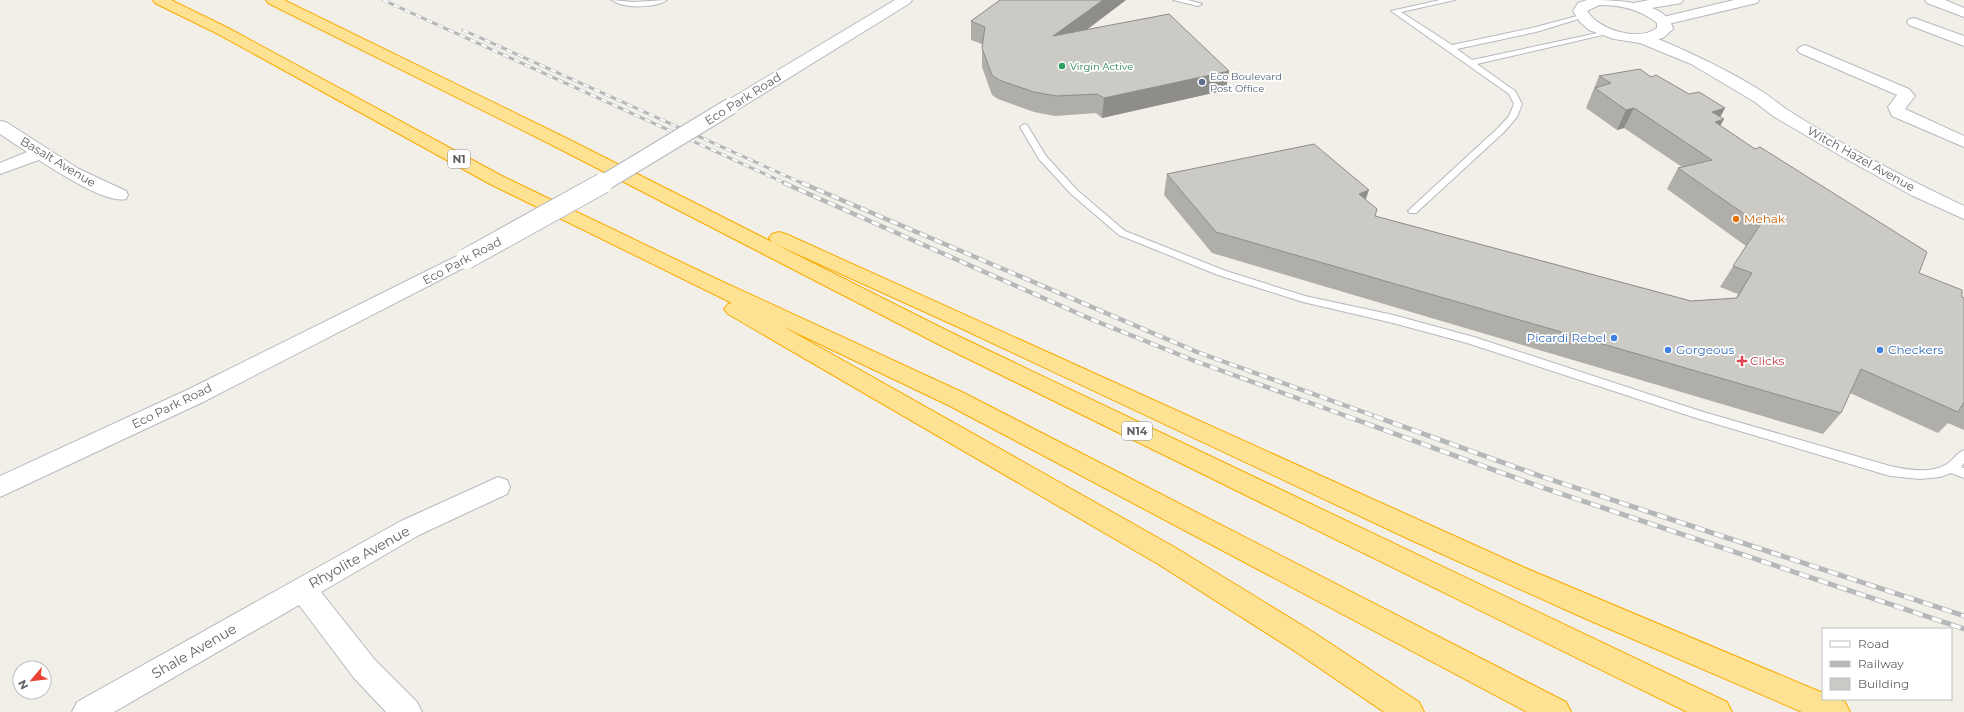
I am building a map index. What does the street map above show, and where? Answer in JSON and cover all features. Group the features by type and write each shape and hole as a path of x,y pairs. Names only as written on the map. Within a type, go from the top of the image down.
{"highway":[{"name":"N1","path":"160,0 223,32 496,180 698,279"},
{"path":"273,0 560,142 934,306 1224,443 1516,576 1835,712"},
{"name":"N14","path":"560,142 953,342 1717,712"},
{"path":"698,279 746,317 1167,556 1303,641 1409,712"},
{"path":"698,279 956,399 1556,712"}],"street":[{"name":"Eco Park Road","path":"0,487 202,392 466,259 611,179 905,0"},
{"path":"1676,0 1639,6 1605,0 1588,3 1581,8 1596,28 1607,33 1642,38 1651,37 1663,27 1752,0"},
{"path":"1932,0 1964,13"},
{"name":"Witch Hazel Avenue","path":"1639,6 1654,13 1663,27 1697,62"},
{"path":"1914,22 1964,41"},
{"name":"Witch Hazel Avenue","path":"1642,38 1697,62 1761,98 1790,111 1964,203"},
{"path":"1805,50 1903,92 1907,96 1896,106 1898,112 1964,142"},
{"name":"Witch Hazel Avenue","path":"1761,98 1779,112 1847,152 1918,191 1964,213"},
{"name":"Basalt Avenue","path":"0,126 40,153 97,186 119,195"},
{"path":"0,169 40,153"},
{"name":"Rhyolite Avenue","path":"407,712 394,701 352,654 302,589 410,528 498,487"},
{"name":"Shale Avenue","path":"87,712 302,589"}],"lane":[{"path":"616,0 626,4 643,5 663,0"},
{"path":"1177,0 1198,4"},
{"path":"1413,211 1513,117 1518,104 1512,93 1450,48 1395,11 1451,0"},
{"path":"1450,48 1533,30 1581,8"},
{"path":"1470,63 1607,33"},
{"path":"1024,127 1042,157 1074,192 1099,216 1122,233 1222,273 1303,300 1393,319 1470,340 1697,414 1910,476 1924,475 1951,468 1964,455"},
{"path":"1951,468 1964,473"}],"building":[{"path":"1000,0 1103,0 1053,36 1169,14 1229,71 1104,98 1097,94 1056,96 1034,92 999,80 992,75 982,48 985,27 971,21"},
{"path":"1640,69 1651,77 1656,75 1689,94 1699,92 1725,108 1712,112 1724,119 1715,122 1755,149 1760,147 1927,252 1919,273 1962,290 1962,297 1964,298 1964,402 1958,412 1861,369 1841,413 1216,232 1167,174 1314,144 1369,190 1359,194 1377,209 1375,216 1691,301 1737,298 1752,273 1733,266 1760,225 1678,168 1712,160 1634,108 1626,110 1595,88 1611,83 1599,76"}],"railway":[{"path":"383,0 787,184"},
{"path":"463,30 804,184"},
{"path":"784,183 1093,320 1195,361 1349,417"},
{"path":"802,183 1197,352 1377,417"},
{"path":"1346,416 1538,486 1964,629"},
{"path":"1374,416 1540,476 1964,616"}],"place":[{"name":"Virgin Active","path":"1062,66"},
{"name":"Eco Boulevard Post Office","path":"1202,82"},
{"name":"Mehak","path":"1736,219"},
{"name":"Picardi Rebel","path":"1614,338"},
{"name":"Gorgeous","path":"1668,350"},
{"name":"Checkers","path":"1880,350"},
{"name":"Clicks","path":"1742,361"}]}
